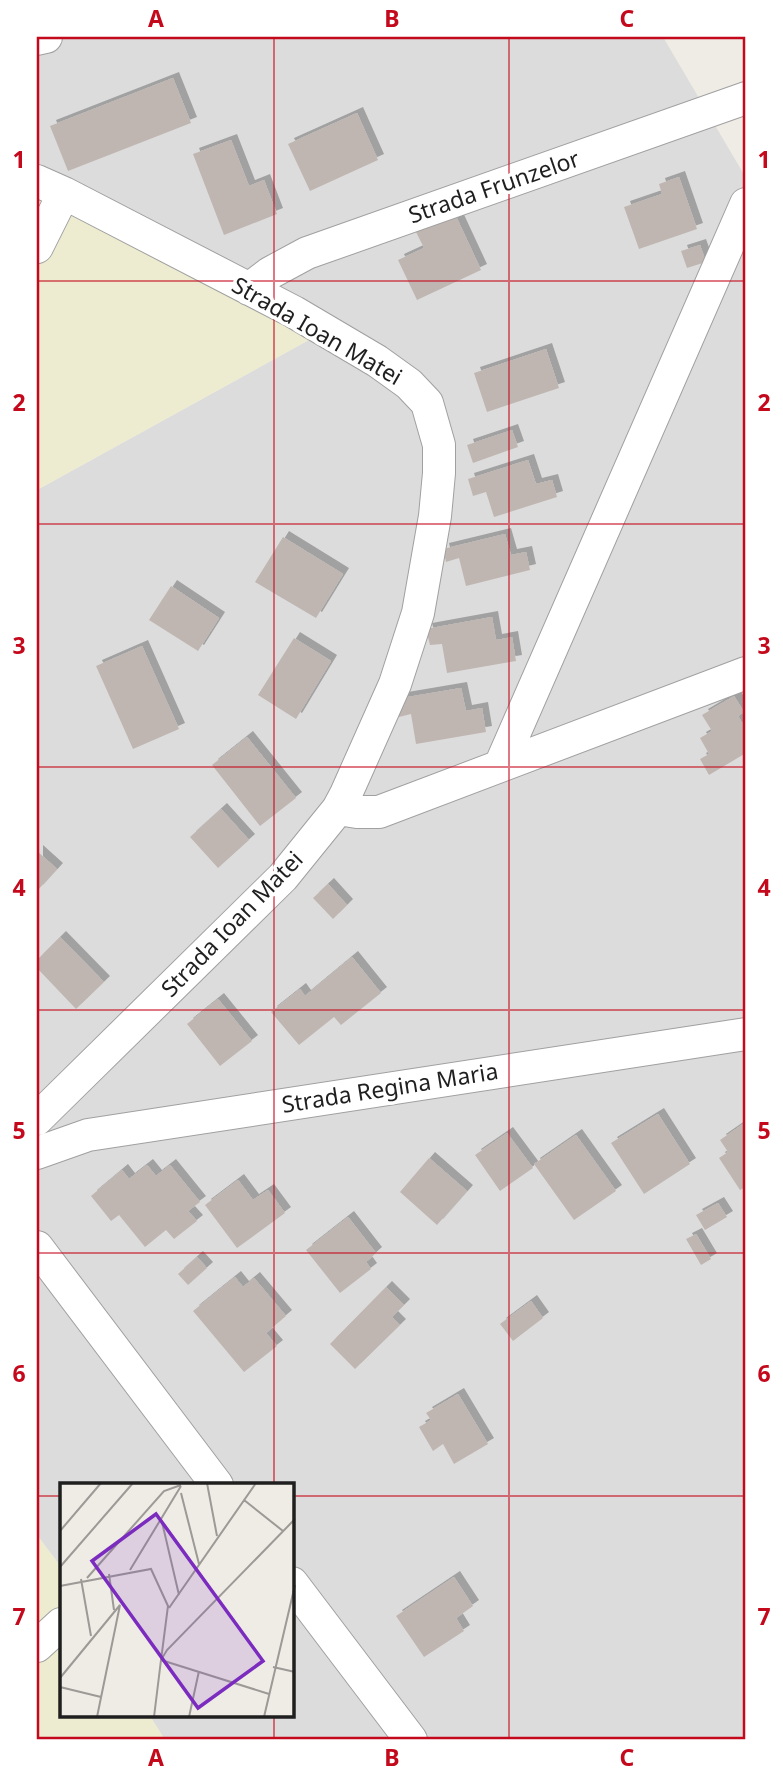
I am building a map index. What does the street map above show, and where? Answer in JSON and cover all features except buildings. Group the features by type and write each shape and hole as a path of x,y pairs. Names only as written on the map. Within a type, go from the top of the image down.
{"street":[{"path":"37,39 46,37"},
{"name":"Strada Frunzelor","path":"249,289 270,273 307,253 746,98"},
{"path":"37,247 50,187"},
{"name":"Strada Ioan Matei","path":"37,1119 283,877 338,809 395,684 418,613 435,516 439,473 439,445 427,403 409,384 306,319 50,187"},
{"path":"500,766 746,204"},
{"path":"338,809 379,812 746,673"},
{"name":"Strada Regina Maria","path":"37,1153 88,1135 746,1034"},
{"path":"37,1247 215,1483"},
{"path":"294,1586 411,1740"},
{"path":"37,1646 60,1625"}],"shaded area":[{"path":"37,37 663,37 746,178 746,1740 165,1740 151,1718 294,1718 294,1483 60,1483 60,1566 37,1535 37,490 318,335 37,189"}],"green space":[{"path":"37,189 318,335 37,490"},
{"path":"37,1535 60,1566 60,1718 151,1718 165,1740 37,1740"}]}
